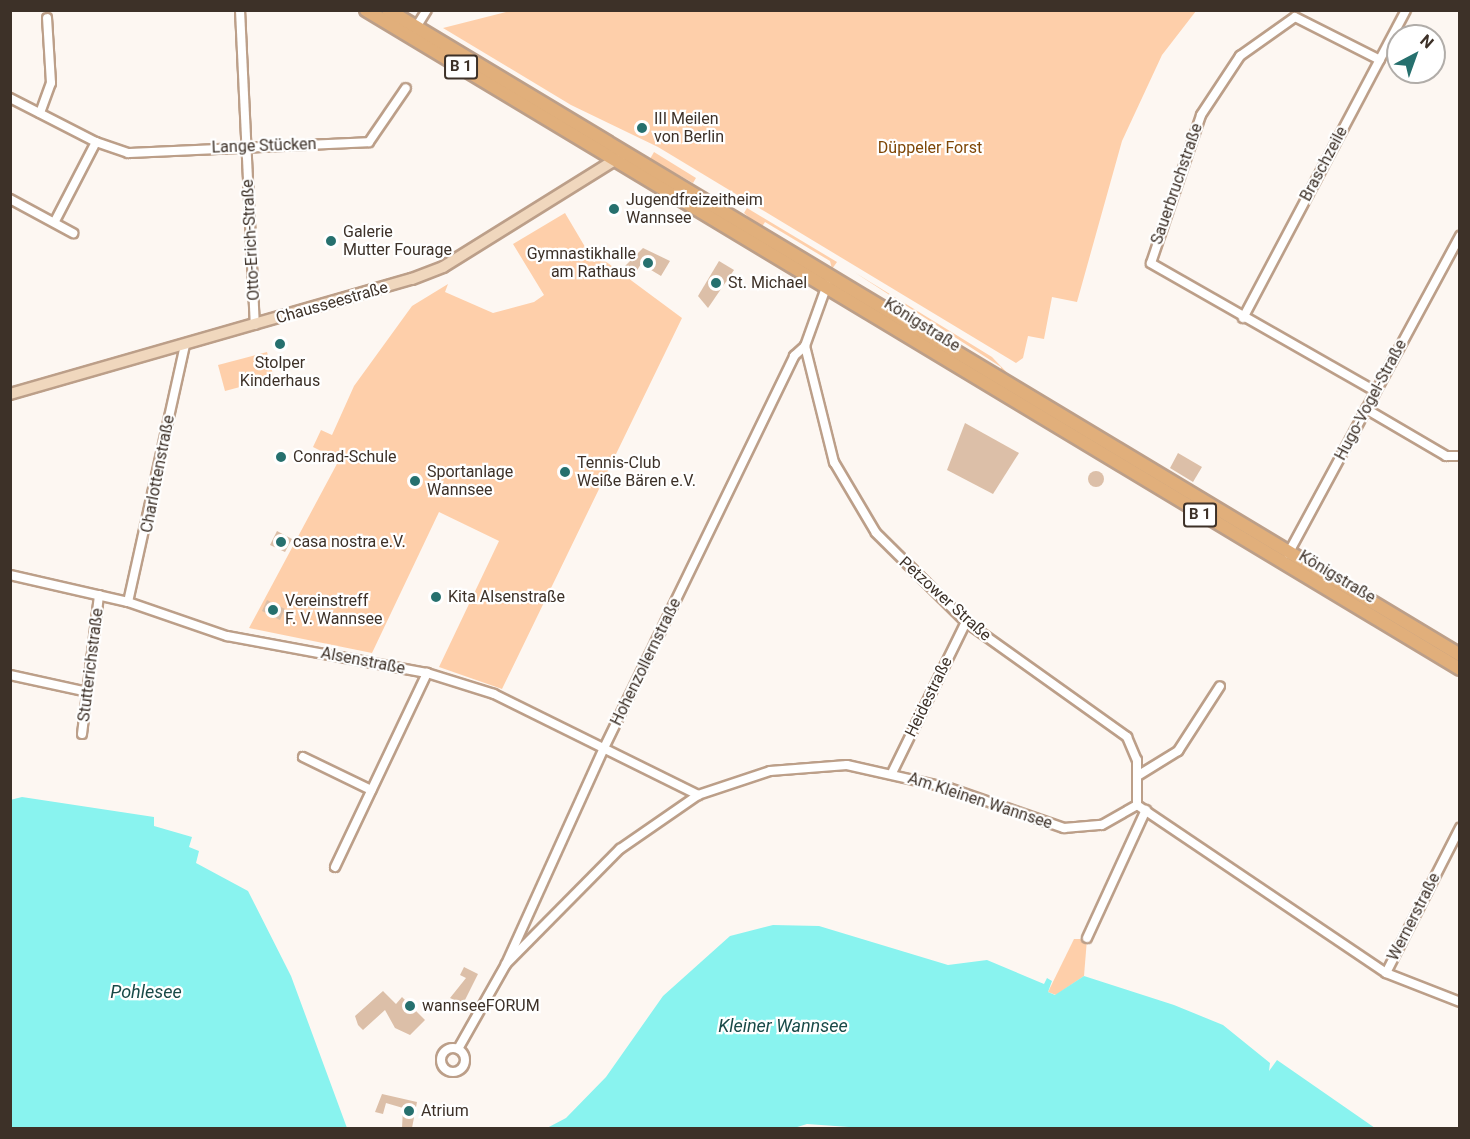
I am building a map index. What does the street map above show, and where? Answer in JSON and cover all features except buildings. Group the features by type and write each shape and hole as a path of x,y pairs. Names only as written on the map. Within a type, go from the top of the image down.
{"main road":[{"name":"Königstraße","path":"366,10 413,32 829,281 1285,559 1458,659"},
{"name":"Königstraße","path":"388,10 413,32"}],"street":[{"name":"Otto-Erich-Straße","path":"240,10 255,325"},
{"path":"413,32 427,10"},
{"name":"Braschzeile","path":"1243,318 1406,10"},
{"name":"Sauerbruchstraße","path":"1376,391 1243,318 1151,263 1212,92 1240,56 1295,17 1380,60"},
{"path":"40,113 51,83 47,18"},
{"name":"Lange Stücken","path":"10,98 96,142 128,153 369,142 406,88"},
{"path":"55,221 96,142"},
{"name":"Chausseestraße","path":"10,394 255,325 443,267 621,156"},
{"path":"10,199 55,221 73,233"},
{"name":"Hugo-Vogel-Straße","path":"1285,559 1460,236"},
{"name":"Hohenzollernstraße","path":"458,1049 506,964 604,748 794,356 805,346 829,281"},
{"name":"Charlottenstraße","path":"128,602 184,345"},
{"name":"Petzower Straße","path":"805,346 812,355 826,441 849,491 896,555 966,622 1113,723 1134,749 1139,775 1137,805"},
{"path":"1366,409 1446,456 1458,456"},
{"name":"Alsenstraße","path":"10,575 128,602 227,636 427,673 501,696 698,795"},
{"name":"Stutterichstraße","path":"82,734 99,595"},
{"name":"Heidestraße","path":"892,773 966,622"},
{"path":"334,867 427,673"},
{"path":"10,675 87,692"},
{"path":"1139,775 1178,751 1220,686"},
{"path":"303,757 371,790"},
{"name":"Am Kleinen Wannsee","path":"506,964 620,849 698,795 734,780 809,766 892,773 1064,828 1102,825 1137,805"},
{"path":"1137,805 1386,973 1460,1002"},
{"path":"1086,938 1146,810"},
{"name":"Wernerstraße","path":"1386,973 1460,828"}],"green space":[{"name":"Düppeler Forst","path":"514,10 1196,11 1162,55 1122,141 1077,302 1052,297 1044,339 1028,336 1023,358 1016,363 658,147 571,105 443,28"},
{"path":"654,152 696,178 693,183 650,159"},
{"path":"747,208 837,262 832,269 830,261 765,222 761,228 744,213"},
{"name":"Sportanlage Wannsee","path":"565,213 594,262 601,258 682,318 502,689 439,667 499,541 439,512 372,653 249,628 339,460 313,447 321,430 332,435 354,386 412,306 448,284 445,292 493,313 534,302 544,295 513,244"},
{"path":"854,272 992,357 1014,380 1000,374 1001,367"},
{"path":"267,352 274,378 225,391 218,365"},
{"path":"1074,939 1087,939 1084,976 1056,995 1048,992"}],"water":[{"name":"Pohlesee","path":"22,797 154,817 154,826 192,837 189,847 199,851 196,863 248,891 291,976 347,1128 11,1128 10,800"},
{"name":"Kleiner Wannsee","path":"773,925 819,926 948,965 987,960 1044,984 1047,978 1052,981 1048,992 1055,995 1084,976 1174,1005 1223,1025 1270,1063 1269,1071 1277,1060 1375,1128 863,1128 807,1124 794,1128 547,1128 566,1118 606,1077 663,996 730,936"}],"place":[{"name":"III Meilen von Berlin","path":"642,128"},
{"name":"Jugendfreizeitheim Wannsee","path":"614,209"},
{"name":"Galerie Mutter Fourage","path":"331,241"},
{"name":"Gymnastikhalle am Rathaus","path":"648,263"},
{"name":"St. Michael","path":"716,283"},
{"name":"Stolper Kinderhaus","path":"280,344"},
{"name":"Conrad-Schule","path":"281,457"},
{"name":"Tennis-Club Weiße Bären e.V.","path":"565,472"},
{"name":"Sportanlage Wannsee","path":"415,481"},
{"name":"casa nostra e.V.","path":"281,542"},
{"name":"Kita Alsenstraße","path":"436,597"},
{"name":"Vereinstreff F. V. Wannsee","path":"273,610"},
{"name":"wannseeFORUM","path":"410,1006"},
{"name":"Atrium","path":"409,1111"}]}
